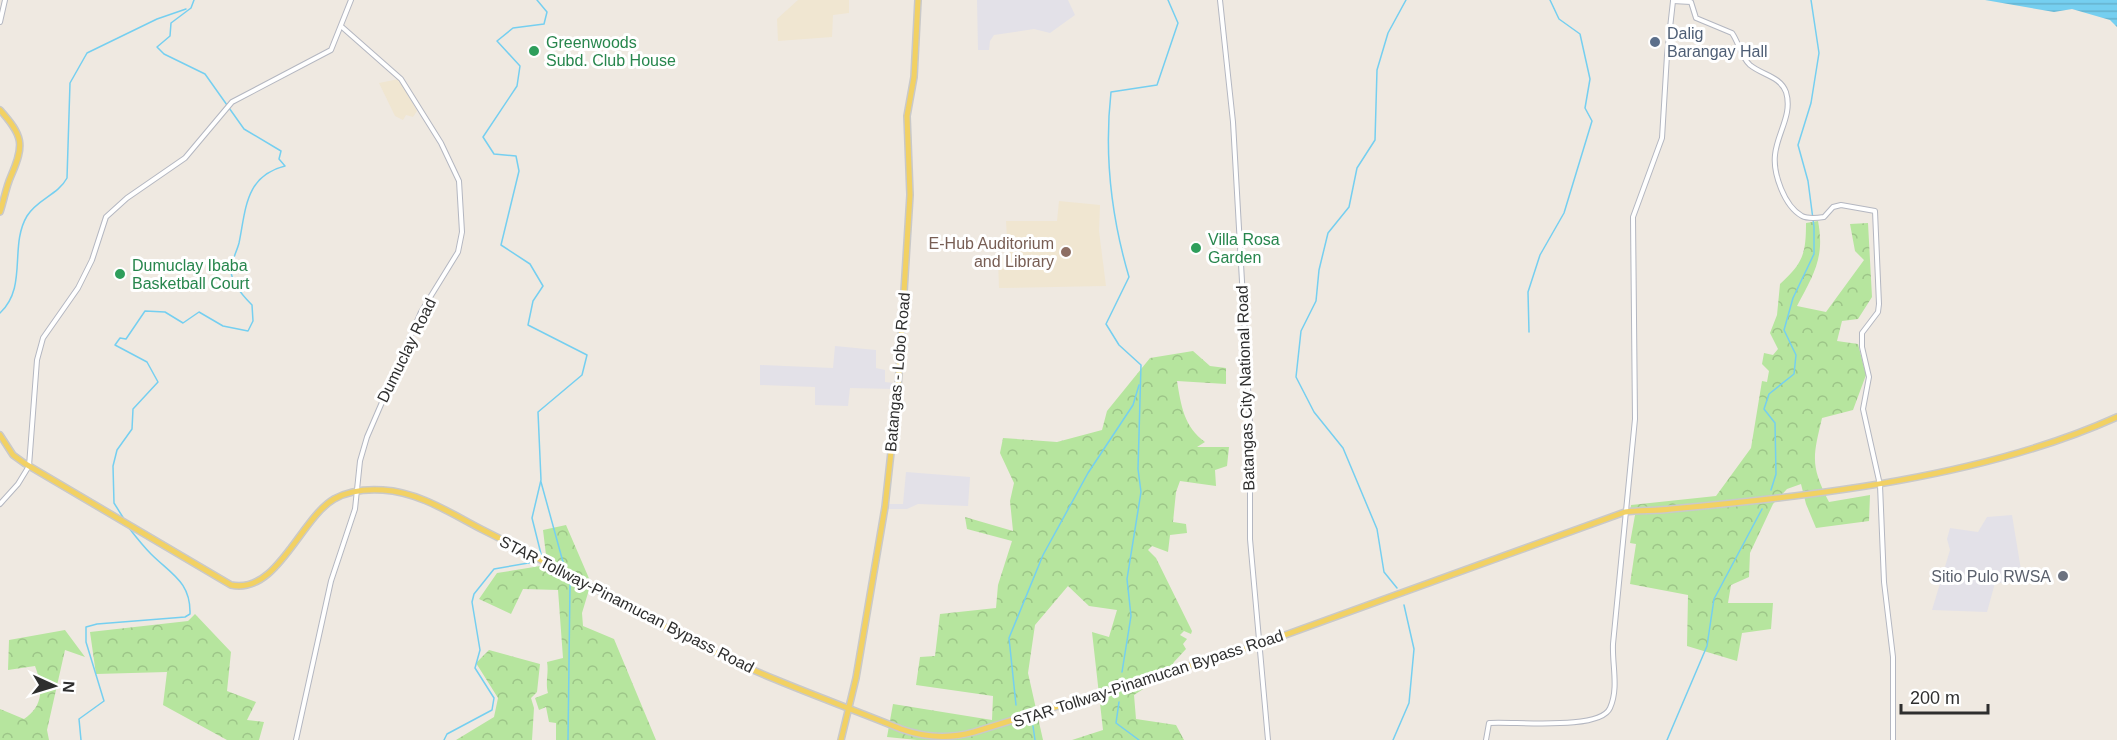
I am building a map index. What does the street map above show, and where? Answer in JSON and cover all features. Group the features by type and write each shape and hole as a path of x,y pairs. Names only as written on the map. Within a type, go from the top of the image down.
{"main road":[{"name":"Batangas - Lobo Road","path":"841,740 849,708 885,507 898,388 910,195 907,116 914,77 918,0"},
{"path":"0,110 17,131 21,145 20,159 11,175 0,212"},
{"name":"STAR Tollway-Pinamucan Bypass Road","path":"0,435 13,455 29,466 226,582 237,586 252,585 267,576 319,512 334,500 356,492 382,490 407,494 532,554 727,658 910,732 928,736 956,736 1260,644 1402,595 1483,562 1625,512 1669,510 1880,485 2053,443 2117,417"}],"street":[{"path":"0,22 4,0"},
{"path":"0,504 18,484 29,466 39,348 43,338 83,278 92,260 103,222 118,205 185,158 228,107 242,96 327,54 334,46 351,0"},
{"name":"Batangas City National Road","path":"1220,0 1233,122 1250,423 1250,539 1268,740"},
{"path":"1486,740 1487,725 1491,723 1576,722 1598,719 1609,711 1615,681 1612,657 1635,419 1633,217 1662,138 1673,1 1691,2 1696,18 1732,33 1745,60 1782,84 1787,100 1787,116 1778,135 1774,163 1786,198 1799,214 1808,218 1824,217 1833,207 1841,205 1875,211 1879,304 1875,316 1863,330 1861,340 1869,377 1863,409 1880,485 1884,582 1893,657 1893,740"},
{"name":"Dumuclay Road","path":"296,740 331,581 349,528 360,461 379,406 404,357 421,312 458,252 462,232 459,181 441,143 401,79 342,27"}],"shaded area":[{"path":"798,0 849,0 849,13 833,15 832,37 778,41 777,19"},
{"path":"977,0 1068,0 1075,15 1050,33 1034,29 994,35 990,41 989,50 978,50"},
{"path":"399,79 417,111 413,117 406,115 403,120 395,116 379,83"},
{"path":"1059,201 1100,205 1099,231 1106,286 999,288 998,260 1008,255 1006,221 1057,221"},
{"path":"835,346 876,350 876,368 885,370 885,382 894,383 894,389 850,388 848,406 815,405 815,387 760,385 760,365 833,368"},
{"path":"906,472 970,477 968,506 918,504 907,509 888,509 889,504 903,504"},
{"path":"2012,515 2023,582 1995,583 1987,612 1932,610 1950,550 1947,539 1950,528 1978,532 1987,517"}],"green space":[{"path":"1818,221 1819,255 1813,275 1797,306 1826,312 1864,260 1855,251 1850,224 1868,223 1872,297 1858,319 1842,321 1837,341 1858,344 1866,375 1853,410 1822,418 1815,461 1819,479 1829,502 1870,495 1869,521 1816,528 1801,484 1787,489 1773,504 1750,553 1749,577 1731,585 1728,603 1773,603 1771,629 1742,633 1737,661 1687,646 1688,595 1630,584 1636,544 1630,543 1635,515 1630,514 1631,505 1716,496 1751,448 1762,381 1767,382 1769,371 1762,364 1764,353 1773,355 1778,349 1770,333 1777,315 1780,284 1794,270 1802,257 1806,223"},
{"path":"1193,351 1210,366 1226,368 1226,384 1177,381 1182,407 1188,422 1192,430 1205,442 1197,447 1229,447 1227,466 1215,470 1216,486 1180,481 1176,492 1173,522 1186,524 1187,533 1170,535 1168,552 1152,546 1148,550 1156,558 1192,631 1191,634 1184,631 1180,635 1187,639 1183,644 1186,649 1168,673 1134,695 1136,719 1176,725 1184,740 1072,740 1103,730 1092,632 1109,637 1117,610 1089,606 1068,586 1035,625 1028,673 1043,740 917,740 887,737 893,704 992,720 993,696 916,685 920,657 935,656 940,614 996,608 998,585 1012,541 967,529 965,517 1013,531 1010,501 1014,483 1000,453 1003,438 1057,442 1102,430 1107,411 1150,358"},
{"path":"566,525 591,583 582,613 583,626 614,639 656,740 556,740 556,723 549,722 546,707 539,710 535,698 548,693 547,662 563,658 558,590 523,589 511,614 479,599 497,573 540,566 546,555 543,530"},
{"path":"195,614 231,652 227,691 256,702 247,720 264,722 259,740 227,740 163,705 167,672 96,674 90,632 188,621"},
{"path":"65,630 85,657 65,650 47,730 49,740 0,740 0,709 24,719 31,714 40,696 35,666 8,670 9,640"},
{"path":"489,650 540,664 537,692 531,698 534,708 532,740 456,740 494,717 498,698 476,663"}],"water":[{"path":"1985,0 2117,0 2117,27 2110,20 2072,9 2054,12"}],"waterway":[{"path":"124,519 114,503 113,466 117,450 132,429 133,409 158,382 147,362 115,345 120,338 126,339 145,311 165,312 183,323 199,312 223,326 248,331 253,321 252,305 233,280 232,264 239,243 246,206 255,186 262,177 285,166 279,159 281,151 244,129 205,74 164,54 157,47 170,36 171,23 191,8 194,0"},
{"path":"537,0 547,12 544,24 513,28 497,41 520,66 517,86 483,137 494,154 516,156 519,171 501,245 530,264 543,286 533,301 528,325 587,355 582,375 538,412 541,480 532,518 542,558"},
{"path":"1122,672 1131,616 1127,579 1141,492 1138,469 1141,365 1119,345 1106,324 1129,277 1118,231 1111,185 1109,116 1111,92 1157,85 1178,23 1168,0"},
{"path":"1397,588 1384,572 1377,529 1343,448 1314,412 1296,377 1301,331 1316,301 1319,270 1328,233 1349,207 1357,168 1375,140 1377,70 1388,33 1406,0"},
{"path":"1529,332 1528,292 1540,255 1564,213 1592,121 1585,108 1590,79 1580,34 1559,19 1550,0"},
{"path":"1771,490 1776,474 1775,423 1764,409 1769,394 1794,374 1796,355 1784,330 1793,298 1814,254 1814,227 1808,181 1798,145 1811,103 1819,53 1811,0"},
{"path":"0,313 14,291 19,240 27,216 67,178 70,83 87,53 157,19 186,9"},
{"path":"1016,705 1009,638 1043,555 1088,473 1133,405 1139,385"},
{"path":"541,482 563,562"},
{"path":"1667,740 1707,646 1714,599 1762,509"},
{"path":"81,740 79,719 104,701 86,642 86,627 97,624 185,617 190,614 187,594 183,586 129,528"},
{"path":"444,740 447,734 492,710 494,698 475,668 480,650 472,602 474,594 494,569 540,561"},
{"path":"568,740 570,585"},
{"path":"1393,740 1409,703 1414,649 1404,605"},
{"path":"1119,702 1116,723 1139,740"},
{"path":"1033,726 1035,740"}],"place":[{"name":"Dalig Barangay Hall","path":"1655,42"},
{"name":"Greenwoods Subd. Club House","path":"534,51"},
{"name":"Villa Rosa Garden","path":"1196,248"},
{"name":"E-Hub Auditorium and Library","path":"1066,252"},
{"name":"Dumuclay Ibaba Basketball Court","path":"120,274"},
{"name":"Sitio Pulo RWSA","path":"2063,576"}]}
